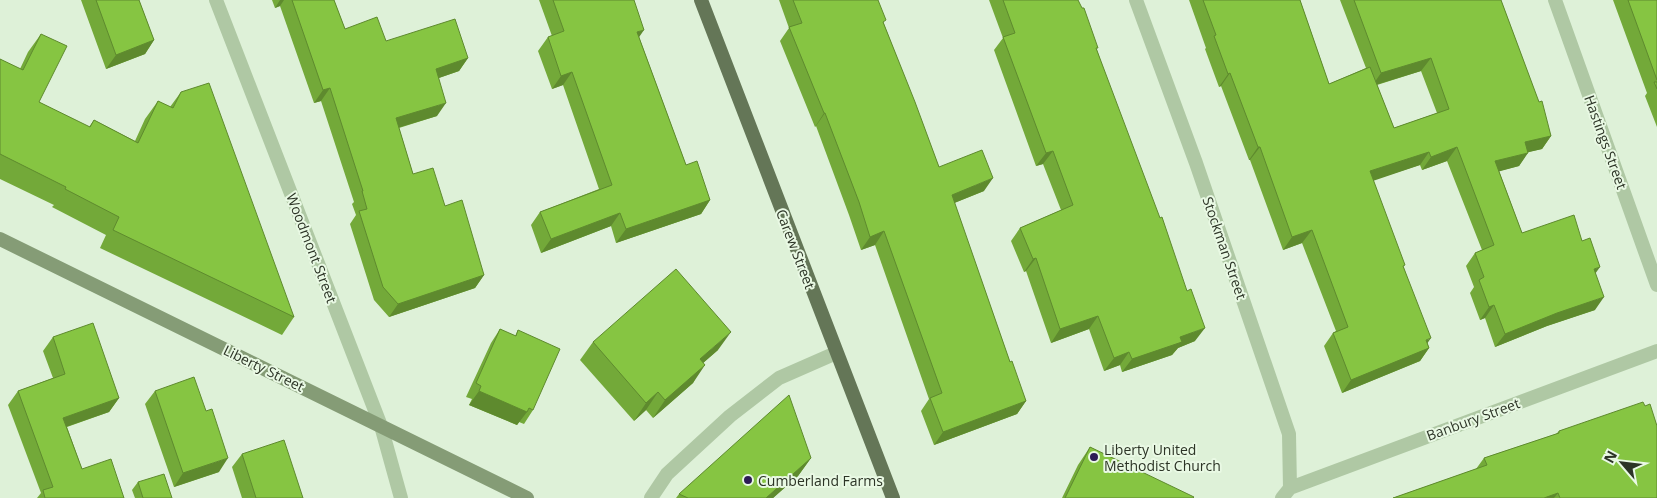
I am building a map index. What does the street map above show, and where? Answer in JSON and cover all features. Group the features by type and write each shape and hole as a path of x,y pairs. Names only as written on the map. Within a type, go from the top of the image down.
{"main road":[{"name":"Carew Street","path":"701,0 893,498"},
{"name":"Liberty Street","path":"0,239 527,498"}],"street":[{"name":"Woodmont Street","path":"216,0 381,426 401,498"},
{"name":"Stockman Street","path":"1136,0 1196,163 1289,434 1286,493"},
{"name":"Hastings Street","path":"1555,0 1657,284"},
{"name":"Banbury Street","path":"1286,493 1657,351"},
{"path":"651,498 667,474 730,416 779,378 836,353"}],"building":[{"path":"96,0 139,0 154,40 116,55"},
{"path":"292,0 334,0 345,29 377,17 386,41 455,19 468,58 436,69 446,103 396,118 413,174 433,168 445,206 462,200 484,275 398,304 383,287 359,211 367,209 363,191 330,88 323,90"},
{"path":"553,0 634,0 644,30 637,32 686,165 697,161 710,200 626,229 620,213 551,239 540,212 612,185 572,72 561,76 548,37 564,31"},
{"path":"793,0 878,0 886,20 883,22 939,167 982,150 993,178 952,195 1010,362 1012,361 1026,401 943,432 930,398 942,393 884,231 870,237 859,202 825,113 789,27 802,23"},
{"path":"1003,0 1078,0 1082,8 1084,8 1098,48 1096,48 1160,218 1162,217 1187,291 1191,289 1205,328 1180,337 1182,342 1132,359 1129,352 1114,358 1098,316 1060,329 1036,258 1033,259 1020,228 1073,205 1053,151 1046,153 1003,37 1015,33"},
{"path":"1203,0 1300,0 1329,84 1370,67 1394,128 1449,109 1431,58 1381,73 1354,0 1501,0 1539,102 1542,101 1551,136 1525,142 1528,153 1495,161 1522,233 1574,215 1582,241 1590,238 1600,267 1594,269 1604,297 1505,334 1494,305 1489,307 1479,280 1484,277 1475,253 1494,245 1457,147 1431,157 1429,152 1370,171 1405,265 1403,266 1431,338 1426,340 1429,348 1351,380 1333,333 1348,327 1312,230 1292,237 1260,147 1258,147 1230,73 1228,74"},
{"path":"1628,0 1657,0 1657,80"},
{"path":"41,34 67,46 39,102 90,127 94,120 138,143 158,101 173,108 181,92 209,83 294,317 113,230 119,217 65,189 66,187 0,154 0,59 23,70"},
{"path":"676,269 731,332 700,359 705,365 665,400 658,392 646,403 593,342"},
{"path":"93,323 119,398 63,418 82,469 111,459 124,498 45,498 43,490 53,487 18,391 65,374 53,337"},
{"path":"500,329 516,336 518,330 560,349 533,410 529,408 527,412 479,391 481,386 476,383"},
{"path":"194,377 206,411 212,409 228,458 183,473 155,391"},
{"path":"789,395 811,458 766,498 688,498 679,494"},
{"path":"1643,402 1645,406 1650,404 1657,426 1657,498 1560,498 1558,493 1544,498 1393,498 1487,465 1484,458"},
{"path":"284,440 303,498 256,498 242,454"},
{"path":"1090,447 1194,497 1065,498"},
{"path":"164,474 172,498 143,498 138,482"}],"place":[{"name":"Liberty United Methodist Church","path":"1094,457"},
{"name":"Cumberland Farms","path":"748,480"}]}
